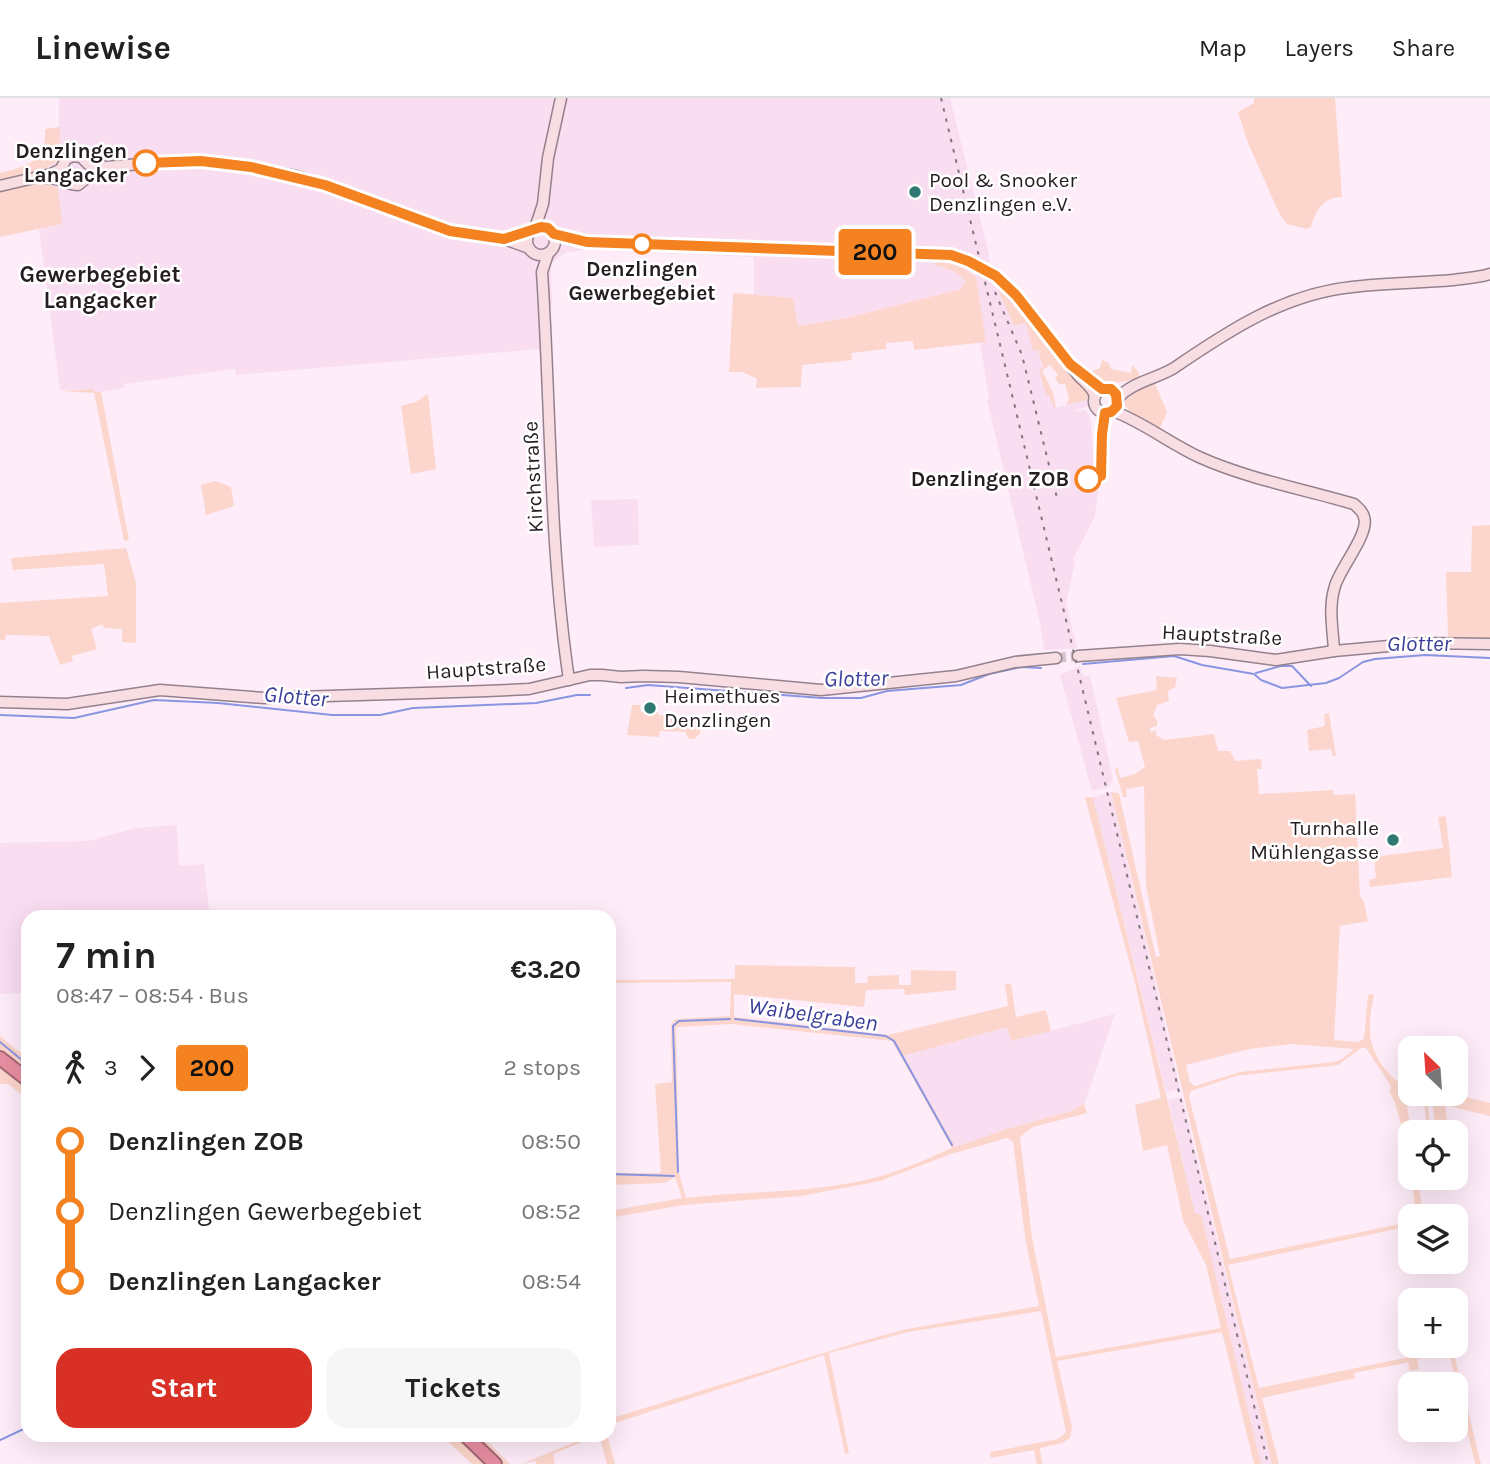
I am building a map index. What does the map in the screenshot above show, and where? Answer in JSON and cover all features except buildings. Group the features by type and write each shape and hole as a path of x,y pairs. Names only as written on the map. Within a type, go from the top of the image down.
{"highway":[{"path":"0,1058 21,1074"},
{"path":"472,1442 495,1464"}],"main road":[{"path":"530,250 527,238 543,204 548,158 561,98"},
{"path":"106,167 78,185 69,184 63,174 64,162 73,156 81,157 88,164 106,167 185,160 260,168 325,185 450,231 504,239 540,255 587,242"},
{"path":"88,164 89,176"},
{"path":"0,186 63,174"},
{"path":"543,204 547,225 556,241 551,251"},
{"path":"504,239 541,227 587,242 907,253 951,255 962,259"},
{"name":"Kirchstraße","path":"530,250 542,272 559,609 569,680"},
{"name":"Kirchstraße","path":"542,272 551,251"},
{"path":"993,274 1016,295 1093,390 1103,391 1123,383 1148,381"},
{"path":"1103,391 1094,405 1105,413 1126,390 1148,381 1240,324 1311,294 1349,287 1468,279 1490,274"},
{"path":"1103,391 1130,418 1156,435 1200,457 1232,470 1354,504 1365,518 1364,529 1335,586 1330,613 1334,651"},
{"name":"Hauptstraße","path":"1078,656 1180,649 1276,660 1334,651 1428,642 1490,644"},
{"name":"Hauptstraße","path":"0,702 67,704 160,690 264,698 487,691 529,689 590,675 655,676 821,690 956,676 1007,663 1056,658"}],"shaded area":[{"path":"59,98 950,98 989,254 989,266 1014,326 1026,323 1034,351 1038,350 1043,368 1039,370 1047,395 1049,394 1055,408 1095,396 1096,408 1088,406 1074,411 1085,410 1090,416 1095,466 1092,470 1093,474 1097,474 1098,492 1095,516 1073,559 1075,562 1066,603 1077,648 1044,650 1040,623 987,400 989,399 980,342 985,342 976,277 958,265 935,265 951,270 964,279 966,282 963,289 846,318 797,326 792,298 754,296 754,257 582,250 565,253 551,263 552,306 539,306 540,349 236,375 235,369 124,384 125,388 101,392 94,392 93,389 60,390 39,229 62,224 46,182 44,169 59,160"},
{"path":"1254,98 1335,98 1342,197 1325,202 1315,215 1311,227 1307,229 1287,224 1279,213 1248,143 1238,112 1254,103"},
{"path":"60,127 59,160 44,169 44,174 0,183 0,173 27,165 39,156 45,140 45,129"},
{"path":"46,182 58,189 62,224 0,237 0,191"},
{"path":"937,261 958,265 976,277 986,342 914,350 913,341 886,343 886,349 851,353 852,360 802,365 801,387 756,388 757,379 743,372 729,372 733,293 793,298 798,326 846,318 962,289 966,282 951,270 934,265"},
{"path":"993,278 1015,297 1091,395 1086,400 1066,405 1069,398 1065,384 1059,384 1055,378 1058,375 1050,365 1042,371 1053,392 1054,408 1049,395 1046,395 1039,370 1043,368 1038,350 1033,351 1026,323 1014,326"},
{"path":"1102,360 1109,363 1111,369 1131,373 1132,365 1138,371 1140,379 1108,383 1096,378 1089,372 1100,368"},
{"path":"1155,384 1167,412 1159,430 1133,414 1123,400 1136,388"},
{"path":"93,389 95,392 101,392 129,540 124,541 94,393 60,391"},
{"path":"428,394 436,469 411,474 401,406 416,402"},
{"path":"215,481 231,487 234,506 206,515 201,485"},
{"path":"638,499 639,545 594,547 591,500"},
{"path":"1490,525 1490,640 1448,637 1446,572 1471,572 1472,526"},
{"path":"126,548 136,583 136,643 122,642 122,629 104,628 102,624 91,629 97,649 72,656 73,661 60,665 49,636 6,635 5,640 0,640 0,603 108,596 104,564 13,570 11,558"},
{"path":"1080,666 1083,676 1090,676 1113,779 1109,787 1092,791 1060,675"},
{"path":"1156,676 1177,678 1175,687 1168,691 1169,701 1157,705 1153,716 1157,720 1157,726 1150,728 1151,732 1157,730 1156,735 1164,740 1214,734 1218,751 1230,751 1235,761 1261,759 1262,769 1257,769 1259,794 1333,790 1334,795 1355,794 1360,896 1368,921 1340,926 1334,1040 1358,1042 1364,1039 1368,995 1374,994 1371,1041 1383,1066 1398,1082 1398,1106 1407,1106 1409,1120 1400,1120 1390,1093 1391,1086 1366,1048 1361,1048 1338,1065 1236,1076 1191,1091 1189,1097 1230,1259 1398,1224 1398,1229 1228,1265 1259,1388 1404,1358 1422,1358 1417,1359 1419,1369 1410,1371 1408,1362 1354,1373 1355,1378 1262,1398 1279,1464 1272,1464 1111,792 1119,793 1156,957 1160,956 1146,886 1144,786 1126,789 1127,797 1123,797 1115,769 1118,768 1120,778 1135,774 1145,767 1138,741 1129,742 1116,698 1157,690","holes":["1291,1044 1354,1049 1342,1059 1240,1072 1195,1086 1190,1082 1186,1065 1249,1049"]},
{"path":"632,705 640,705 641,712 658,712 658,715 689,717 690,721 701,721 700,734 694,739 689,739 685,732 660,731 659,737 627,735"},
{"path":"1329,713 1336,756 1333,756 1331,749 1309,751 1307,730 1325,726 1324,714"},
{"path":"1111,792 1180,1089 1166,1092 1093,797"},
{"path":"1093,797 1195,1213 1201,1215 1261,1464 1254,1464 1222,1332 1057,1361 1072,1427 1070,1438 1062,1443 1040,1448 1042,1464 1037,1464 1034,1450 991,1458 990,1452 1058,1439 1066,1432 1041,1311 908,1332 829,1353 849,1453 845,1454 824,1355 616,1423 616,1417 859,1342 907,1329 1039,1306 1025,1237 1013,1142 1007,1138 951,1154 880,1181 801,1196 684,1205 616,1217 616,1210 682,1198 675,1177 665,1183 616,1185 616,1173 661,1173 655,1084 672,1082 671,1026 674,1020 678,1019 730,1016 731,982 616,983 616,980 735,979 735,965 855,967 855,983 867,983 868,976 899,975 899,985 911,985 911,970 956,971 956,990 905,995 904,989 866,990 864,1007 734,994 734,1017 888,1035 1008,1006 1005,984 1011,984 1016,1017 1046,1010 1051,1031 1011,1041 1007,1027 903,1056 955,1147 1072,1111 1084,1104 1087,1113 1033,1127 1020,1137 1032,1237 1056,1357 1221,1328 1206,1265 1183,1220 1167,1145 1143,1151 1135,1105 1161,1098 1135,983 1085,798","holes":["732,1024 892,1041 952,1148 899,1170 857,1182 809,1189 686,1198 679,1173 676,1027"]},
{"path":"1446,816 1452,877 1370,887 1369,880 1376,878 1374,857 1443,848 1438,817"},
{"path":"177,825 179,866 204,864 209,909 216,910 21,910 21,993 0,994 0,843 88,841 135,828"},
{"path":"1115,1014 1084,1104 1072,1111 1007,1129 955,1148 903,1056 1007,1027 1011,1041"},
{"path":"0,1036 21,1053 21,1094 8,1084 0,1084"},
{"path":"1182,1097 1272,1464 1261,1464 1201,1216 1195,1213 1168,1100"},
{"path":"1468,1098 1490,1103 1490,1116 1449,1106 1468,1106"},
{"path":"1424,1106 1428,1106 1430,1120 1426,1120"},
{"path":"1433,1106 1445,1106 1447,1120 1434,1120"},
{"path":"1413,1190 1420,1190 1421,1204 1415,1204"},
{"path":"1450,1358 1455,1358 1458,1372 1454,1372"},
{"path":"1468,1411 1481,1464 1475,1464 1468,1434"},
{"path":"448,1442 488,1442 510,1464 472,1464"},
{"path":"575,1442 582,1442 553,1454 555,1464 536,1464 536,1461 521,1464"},
{"path":"601,1442 609,1442 615,1464 607,1464"}],"waterway":[{"name":"Glotter","path":"1083,664 1174,656 1202,665 1254,674 1261,680 1282,688 1326,683 1363,662 1375,659 1425,655 1490,658"},
{"name":"Glotter","path":"1256,673 1292,666 1311,686"},
{"name":"Glotter","path":"626,688 648,685 822,698 861,698 887,691 961,685 989,674 1022,667 1041,668"},
{"name":"Glotter","path":"0,715 74,718 154,700 218,703 332,715 380,715 413,708 536,703 590,695"},
{"name":"Waibelgraben","path":"678,1172 673,1026 679,1021 730,1019"},
{"name":"Waibelgraben","path":"735,1019 886,1036 894,1041 952,1145"},
{"path":"0,1042 21,1059"},
{"name":"Waibelgraben","path":"616,1174 674,1176"},
{"name":"Waibelgraben","path":"0,1440 21,1430"}],"tunnel":[{"path":"962,259 993,274"},
{"path":"1056,658 1078,656"}],"railway":[{"path":"941,98 1268,1464"},
{"path":"995,292 1022,355 1058,502"}],"bus line":[{"name":"200","path":"146,163 201,161 296,176 421,222 467,235 504,239 541,227 548,228 562,237 587,242 951,255 996,276 1016,295 1070,364 1102,389 1115,392 1117,406 1111,412 1105,413 1101,476 1088,479"}],"place":[{"name":"Denzlingen Langacker","path":"146,163"},
{"name":"Pool & Snooker Denzlingen e.V.","path":"915,192"},
{"name":"Denzlingen Gewerbegebiet","path":"642,244"},
{"name":"Denzlingen ZOB","path":"1088,479"},
{"name":"Heimethues Denzlingen","path":"650,708"},
{"name":"Turnhalle Mühlengasse","path":"1393,840"}],"district":[{"name":"Gewerbegebiet Langacker","path":"100,287"}]}
